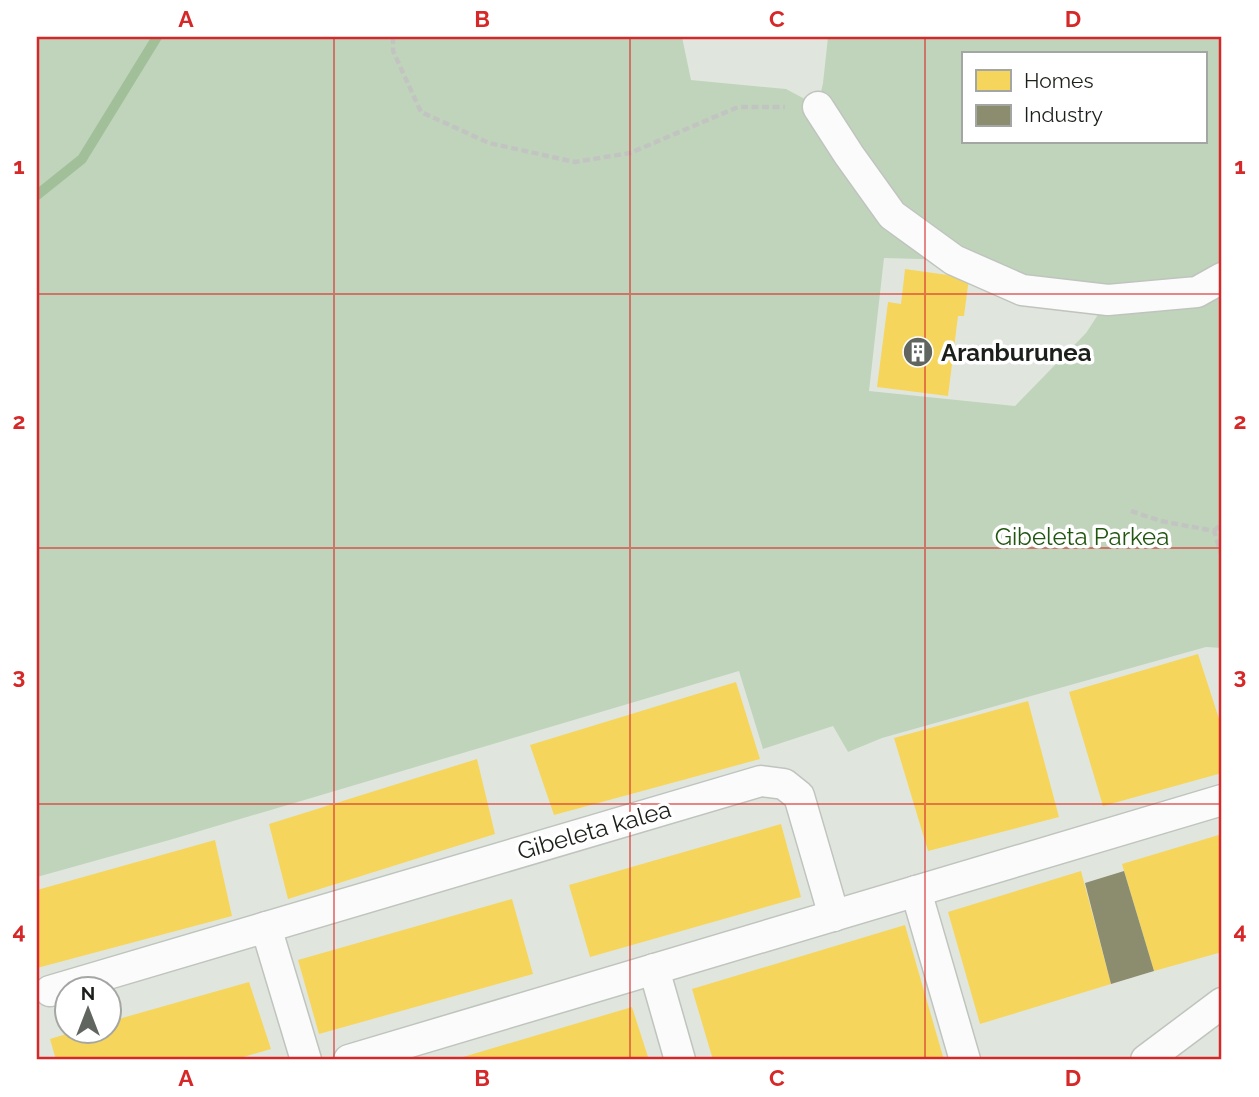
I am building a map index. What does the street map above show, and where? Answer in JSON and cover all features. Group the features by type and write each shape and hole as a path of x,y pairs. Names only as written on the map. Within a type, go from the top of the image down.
{"street":[{"path":"818,107 892,215 954,260 1021,290 1108,300 1196,292 1222,278"},
{"name":"Gibeleta kalea","path":"50,991 761,781 784,784 799,796 834,916"},
{"path":"349,1060 394,1054 654,969 1222,800"},
{"path":"916,891 965,1060"},
{"path":"266,927 306,1060"},
{"path":"654,969 680,1060"},
{"path":"1146,1060 1222,1003"}],"path":[{"path":"393,37 393,51 421,112 489,143 575,162 630,153 738,107 818,107"},
{"path":"1131,510 1161,521 1214,531"},
{"path":"1214,531 1222,523"},
{"path":"1214,531 1222,557"}],"green space":[{"name":"Gibeleta Parkea","path":"37,37 682,37 691,80 786,89 818,106 828,37 1222,37 1222,648 1206,647 882,738 848,752 833,726 763,749 739,671 37,877","holes":["884,258 954,260 1107,301 1086,333 1015,406 869,391"]}],"building: Homes":[{"name":"Aranburunea","path":"905,269 969,278 964,316 958,316 948,396 877,387 888,302 901,304"},
{"path":"1198,654 1222,728 1222,773 1103,806 1069,692"},
{"path":"736,682 760,759 554,815 530,745"},
{"path":"1028,701 1059,817 928,851 894,738"},
{"path":"477,759 495,834 288,899 269,824"},
{"path":"781,824 801,897 590,957 569,885"},
{"path":"1222,834 1222,952 1154,971 1122,864"},
{"path":"215,840 232,916 37,968 37,890"},
{"path":"1081,871 1111,984 980,1024 948,912"},
{"path":"512,899 533,974 319,1034 298,960"},
{"path":"905,925 944,1060 713,1060 692,989"},
{"path":"249,982 271,1049 233,1060 56,1060 50,1039 52,1038 52,1044 122,1044 122,1018"},
{"path":"632,1007 649,1060 453,1060"}],"building: Industry":[{"path":"1124,871 1154,971 1111,984 1085,883"}],"waterway":[{"path":"37,195 82,159 157,37"}],"place":[{"name":"Aranburunea","path":"918,352"}]}
